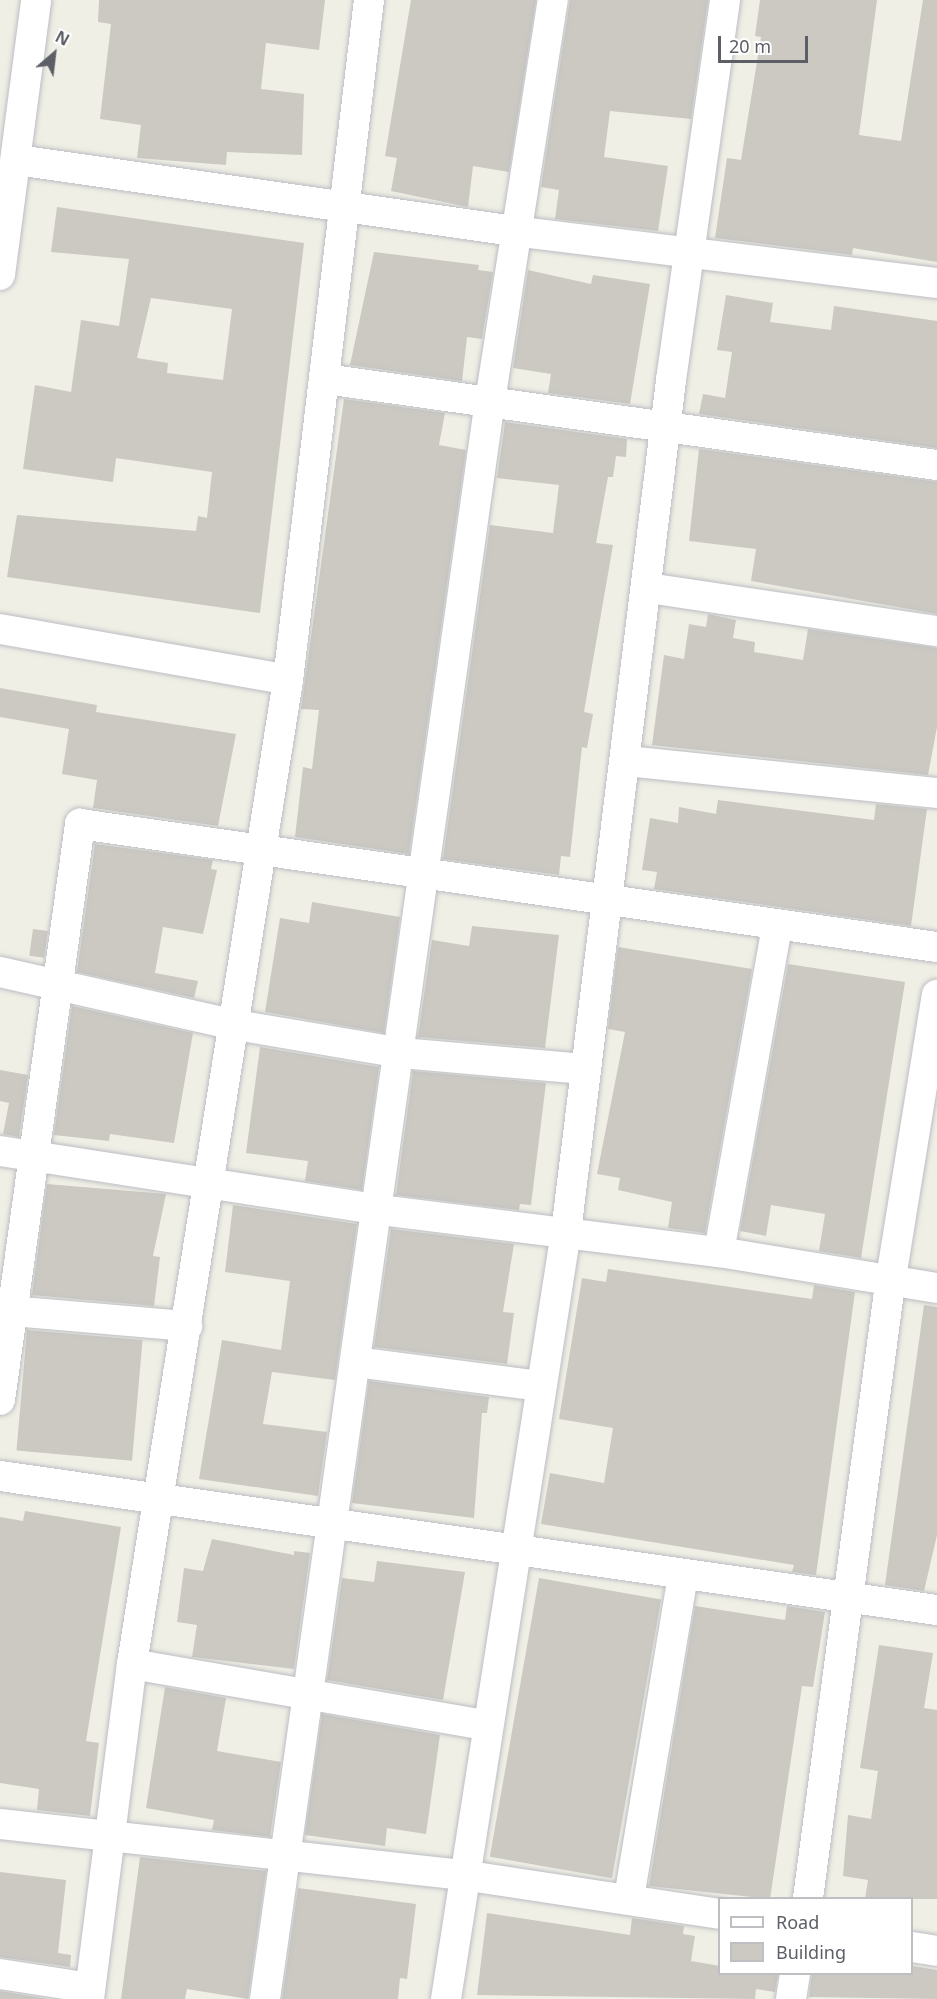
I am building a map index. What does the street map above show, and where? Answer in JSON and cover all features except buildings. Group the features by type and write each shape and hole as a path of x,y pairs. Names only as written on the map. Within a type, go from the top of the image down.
{"street":[{"path":"0,275 17,160 36,0"},
{"path":"0,1974 89,1994 114,1833 132,1664 208,1181 236,1025 288,680 369,0"},
{"path":"265,1999 329,1526 380,1210 490,400 521,232 553,0"},
{"path":"446,1999 469,1876 486,1725 512,1551 566,1232 584,1069 627,761 665,429 693,254 725,0"},
{"path":"17,160 521,232 937,283"},
{"path":"325,378 490,400 665,429 937,465"},
{"path":"648,588 937,631"},
{"path":"0,629 288,680"},
{"path":"627,761 937,793"},
{"path":"0,1400 5,1311 31,1157 80,824 262,854 937,947"},
{"path":"719,1252 777,926"},
{"path":"0,972 57,982 236,1025 401,1053 584,1069"},
{"path":"808,1897 830,1760 846,1598 891,1284 937,995"},
{"path":"0,1151 208,1181 380,1210 719,1252 891,1284 937,1288"},
{"path":"5,1311 187,1326"},
{"path":"357,1362 541,1386"},
{"path":"0,1476 329,1526 937,1610"},
{"path":"629,1898 683,1574"},
{"path":"132,1664 486,1725"},
{"path":"0,1824 114,1833 284,1859 469,1876 629,1898 718,1914"},
{"path":"913,1947 937,1951"},
{"path":"791,1999 795,1975"}]}
